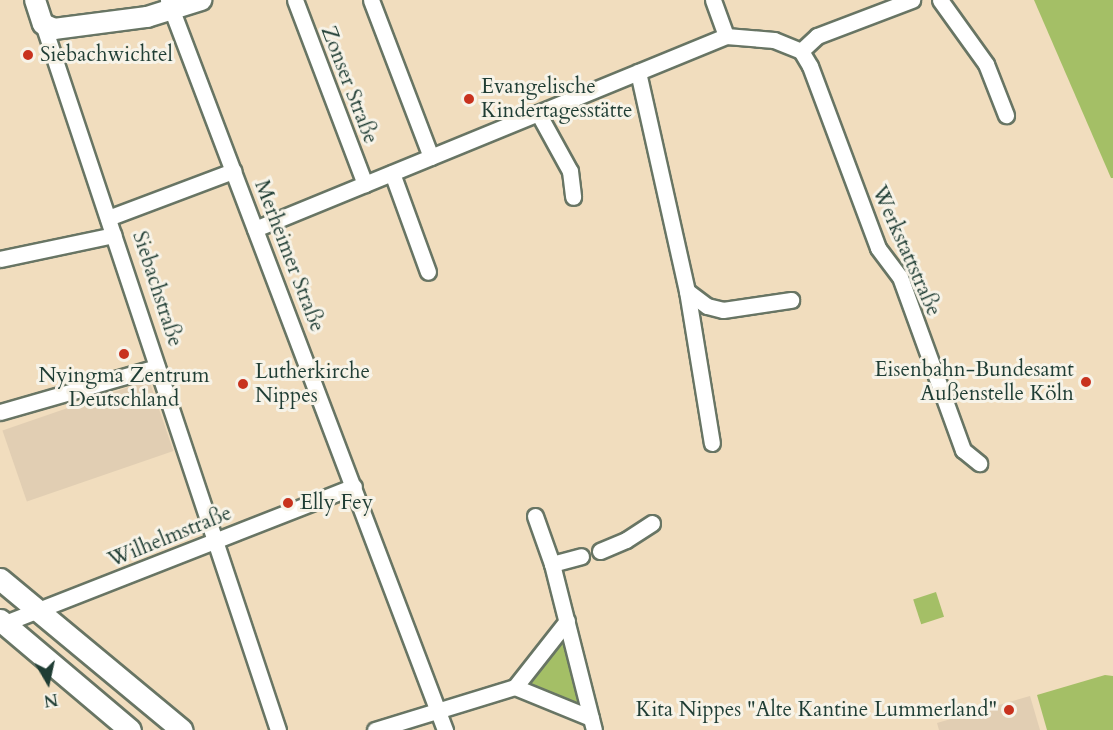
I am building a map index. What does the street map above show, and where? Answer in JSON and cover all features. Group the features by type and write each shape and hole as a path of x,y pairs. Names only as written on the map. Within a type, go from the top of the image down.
{"main road":[{"path":"0,579 182,730"},
{"path":"1,623 130,730"}],"street":[{"name":"Siebachstraße","path":"35,0 278,730"},
{"path":"43,24 54,29 70,28 201,0"},
{"name":"Zonser Straße","path":"295,0 364,184"},
{"path":"371,0 430,157"},
{"path":"713,0 726,36"},
{"path":"255,229 726,36 774,40 801,51 817,36 871,7 912,0"},
{"path":"940,0 986,64 1006,115"},
{"name":"Merheimer Straße","path":"170,5 440,708 445,730"},
{"name":"Werkstattstraße","path":"801,51 878,248 900,277 963,450 979,463"},
{"path":"638,72 687,291 712,443"},
{"path":"538,113 570,171 573,197"},
{"path":"108,218 233,171"},
{"path":"392,172 428,272"},
{"path":"0,259 114,235"},
{"path":"687,291 707,306 723,310 791,300"},
{"path":"0,412 157,367"},
{"name":"Wilhelmstraße","path":"1,623 354,486"},
{"path":"535,516 552,564 593,724"},
{"path":"600,550 626,540 652,523"},
{"path":"552,564 581,556"},
{"path":"375,730 440,708 515,687 567,621"},
{"path":"515,687 593,724"}],"shaded area":[{"path":"149,380 173,451 27,501 2,430"},
{"name":"Kita Nippes \"Alte Kantine Lummerland\"","path":"1030,696 1040,730 939,730 937,723"}],"green space":[{"path":"1034,0 1113,0 1113,178 1111,178"},
{"path":"936,592 944,617 921,624 913,599"},
{"path":"565,633 584,710 523,684"},
{"path":"1105,675 1113,676 1113,730 1047,730 1037,695"}],"place":[{"name":"Siebachwichtel","path":"28,55"},
{"name":"Evangelische Kindertagesstätte","path":"469,99"},
{"name":"Nyingma Zentrum Deutschland","path":"124,354"},
{"name":"Eisenbahn-Bundesamt Außenstelle Köln","path":"1086,382"},
{"name":"Lutherkirche Nippes","path":"243,384"},
{"name":"Elly Fey","path":"288,503"},
{"name":"Kita Nippes \"Alte Kantine Lummerland\"","path":"1009,710"}]}
